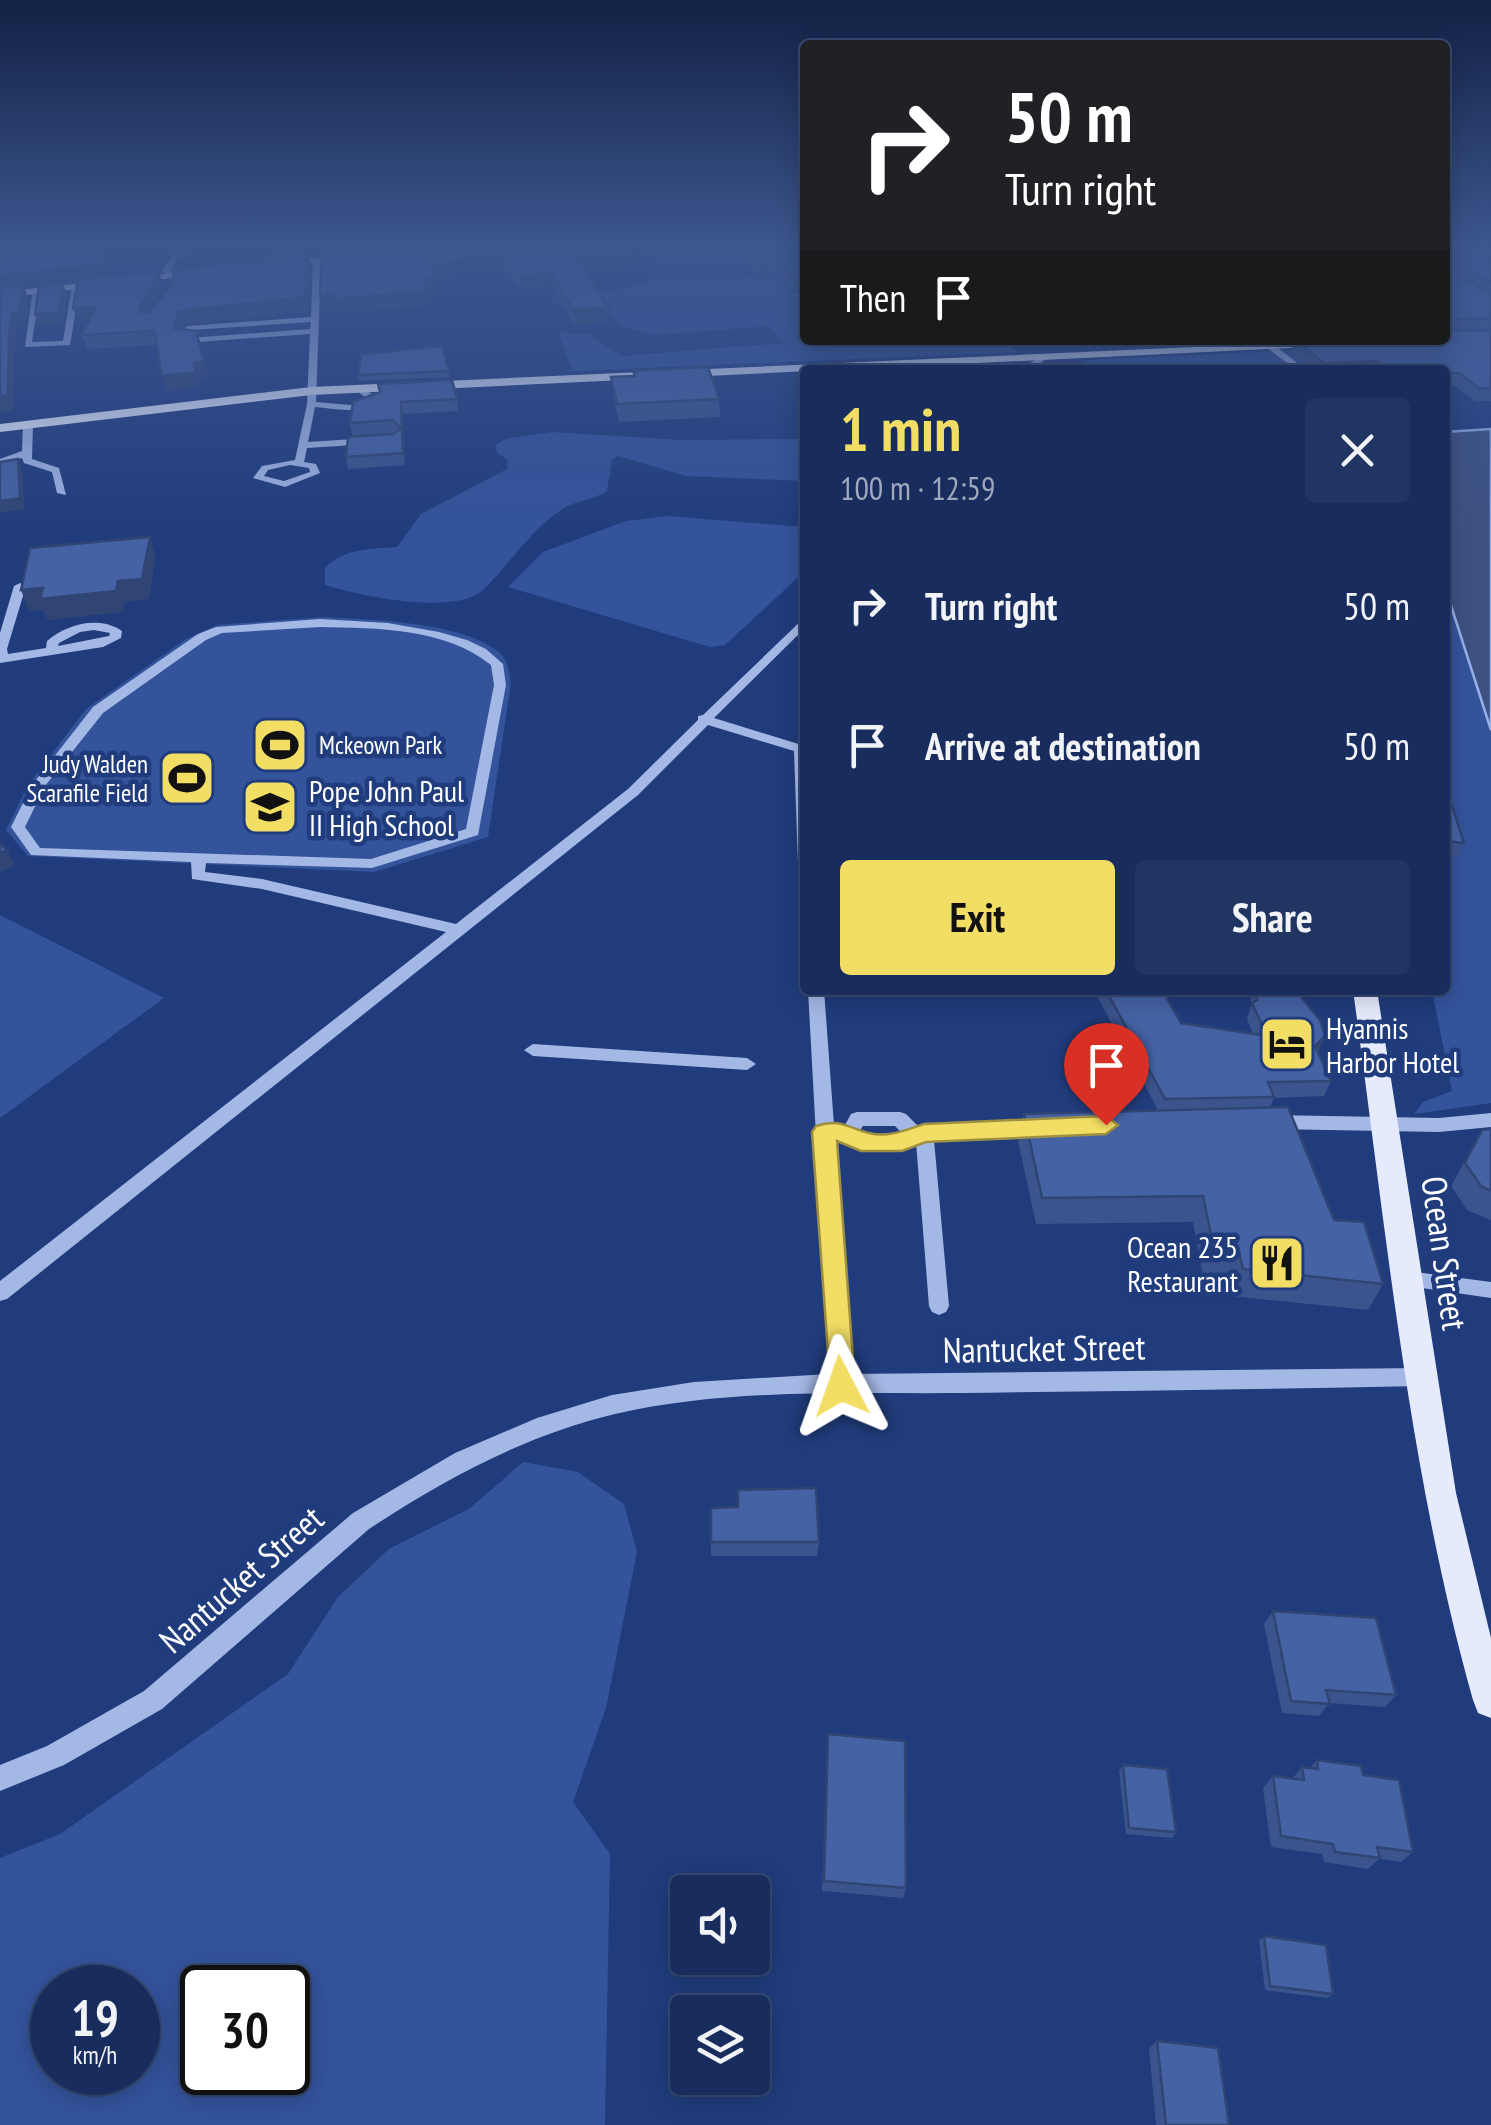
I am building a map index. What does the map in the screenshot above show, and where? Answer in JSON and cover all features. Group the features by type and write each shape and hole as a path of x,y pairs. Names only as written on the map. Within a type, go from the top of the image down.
{"main road":[{"path":"1027,346 1055,365"},
{"path":"1045,357 1068,346"},
{"path":"858,365 1215,346"},
{"path":"0,428 311,397 359,388 800,368"},
{"name":"Ocean Street","path":"1366,995 1449,1548 1491,1700"}],"street":[{"path":"299,462 305,445 314,346"},
{"path":"1270,346 1295,365"},
{"path":"1032,365 1045,357"},
{"path":"311,397 350,408 374,403 376,400 359,388"},
{"path":"28,424 27,461 56,470 62,493"},
{"path":"305,445 377,440"},
{"path":"0,462 27,453"},
{"path":"299,462 313,466 315,473 286,484 258,478 265,468 299,462"},
{"path":"20,586 1,658 107,642 116,631 99,626 66,632 53,641 52,650"},
{"path":"330,623 419,632 466,644 497,664 500,685 473,832 372,864 199,858 36,852 18,827 39,785 98,710 214,632 330,623"},
{"path":"0,1293 632,792 800,626"},
{"path":"703,719 800,749"},
{"path":"199,858 198,876 262,884 454,930"},
{"path":"816,995 841,1386"},
{"path":"534,1050 747,1064"},
{"path":"1256,1123 1439,1124 1491,1120"},
{"path":"824,1132 850,1132 861,1142 902,1142 919,1134 1069,1127"},
{"path":"919,1134 939,1306"},
{"path":"1408,1278 1491,1290"},
{"name":"Nantucket Street","path":"0,1778 72,1747 153,1700 361,1520 491,1447 648,1398 742,1388 1422,1378"}],"shaded area":[{"path":"564,346 607,346 622,356 744,346 1010,346 1018,352 550,372 572,370"},
{"path":"1405,346 1414,365 1079,365 1089,360"},
{"path":"1491,429 1491,730 1450,603 1450,432"},
{"path":"551,432 682,440 800,439 800,481 686,476 618,456 612,460 607,491 569,505 553,516 483,590 469,598 451,602 406,601 325,585 325,568 332,561 358,551 397,547 421,514 507,469 508,460 497,453 496,445 505,439"},
{"path":"667,516 800,527 800,576 725,645 710,647 508,587 543,552 626,521"},
{"path":"1450,597 1491,723 1491,1103 1414,1114 1423,1102 1452,1091 1433,995 1450,995"},
{"name":"Mckeown Park","path":"323,617 441,629 485,643 504,657 511,683 488,837 374,872 28,856 6,830 28,785 86,709 186,639 217,625"},
{"path":"0,915 164,998 0,1118"},
{"path":"523,1462 578,1472 624,1504 637,1552 606,1708 573,1802 610,1854 605,2125 0,2125 0,1858 60,1834 288,1674 338,1597 389,1549 469,1509"}],"building":[{"path":"0,346 9,346 8,395 0,396"},
{"path":"157,346 200,346 204,362 194,363 196,372 162,376"},
{"path":"442,346 449,371 358,375 361,354"},
{"path":"1302,346 1491,346 1491,388 1480,389 1459,373 1450,373 1450,365 1324,363"},
{"path":"708,367 719,399 617,404 611,377 635,376 633,371"},
{"path":"452,380 457,399 401,402 403,453 346,457 348,437 393,434 401,428 393,420 350,423 353,402 380,392 378,384"},
{"path":"18,459 20,498 0,501 0,462"},
{"path":"150,537 142,579 118,581 116,591 40,599 43,588 21,590 30,548"},
{"path":"1450,799 1464,843 1450,842"},
{"name":"Hyannis Harbor Hotel","path":"1109,995 1165,995 1181,1023 1267,1036 1252,1003 1257,995 1304,995 1302,998 1320,1020 1325,1036 1315,1046 1331,1081 1268,1082 1274,1097 1165,1099"},
{"path":"1288,1107 1334,1220 1364,1222 1383,1284 1243,1269 1239,1252 1214,1250 1203,1196 1042,1198 1024,1114"},
{"path":"1491,1129 1491,1191 1481,1186 1465,1163 1482,1130"},
{"path":"816,1488 819,1542 711,1542 711,1508 738,1507 738,1490"},
{"path":"1273,1611 1376,1618 1396,1695 1326,1690 1330,1704 1291,1701"},
{"path":"828,1734 905,1741 906,1888 824,1881"},
{"path":"1317,1760 1361,1766 1363,1775 1399,1780 1413,1852 1377,1847 1380,1858 1335,1852 1333,1844 1281,1836 1273,1776 1304,1780 1302,1767 1318,1769"},
{"path":"1123,1765 1167,1769 1176,1832 1129,1828"},
{"path":"1264,1936 1326,1945 1333,1994 1270,1986"},
{"path":"1157,2041 1218,2048 1229,2125 1166,2125"}],"place":[{"name":"Mckeown Park","path":"280,745"},
{"name":"Judy Walden Scarafile Field","path":"187,778"},
{"name":"Pope John Paul II High School","path":"270,807"},
{"name":"Hyannis Harbor Hotel","path":"1287,1044"},
{"name":"Ocean 235 Restaurant","path":"1277,1263"}],"route":[{"path":"841,1386 824,1132 850,1132 861,1142 902,1142 924,1133 1106,1125"}]}
